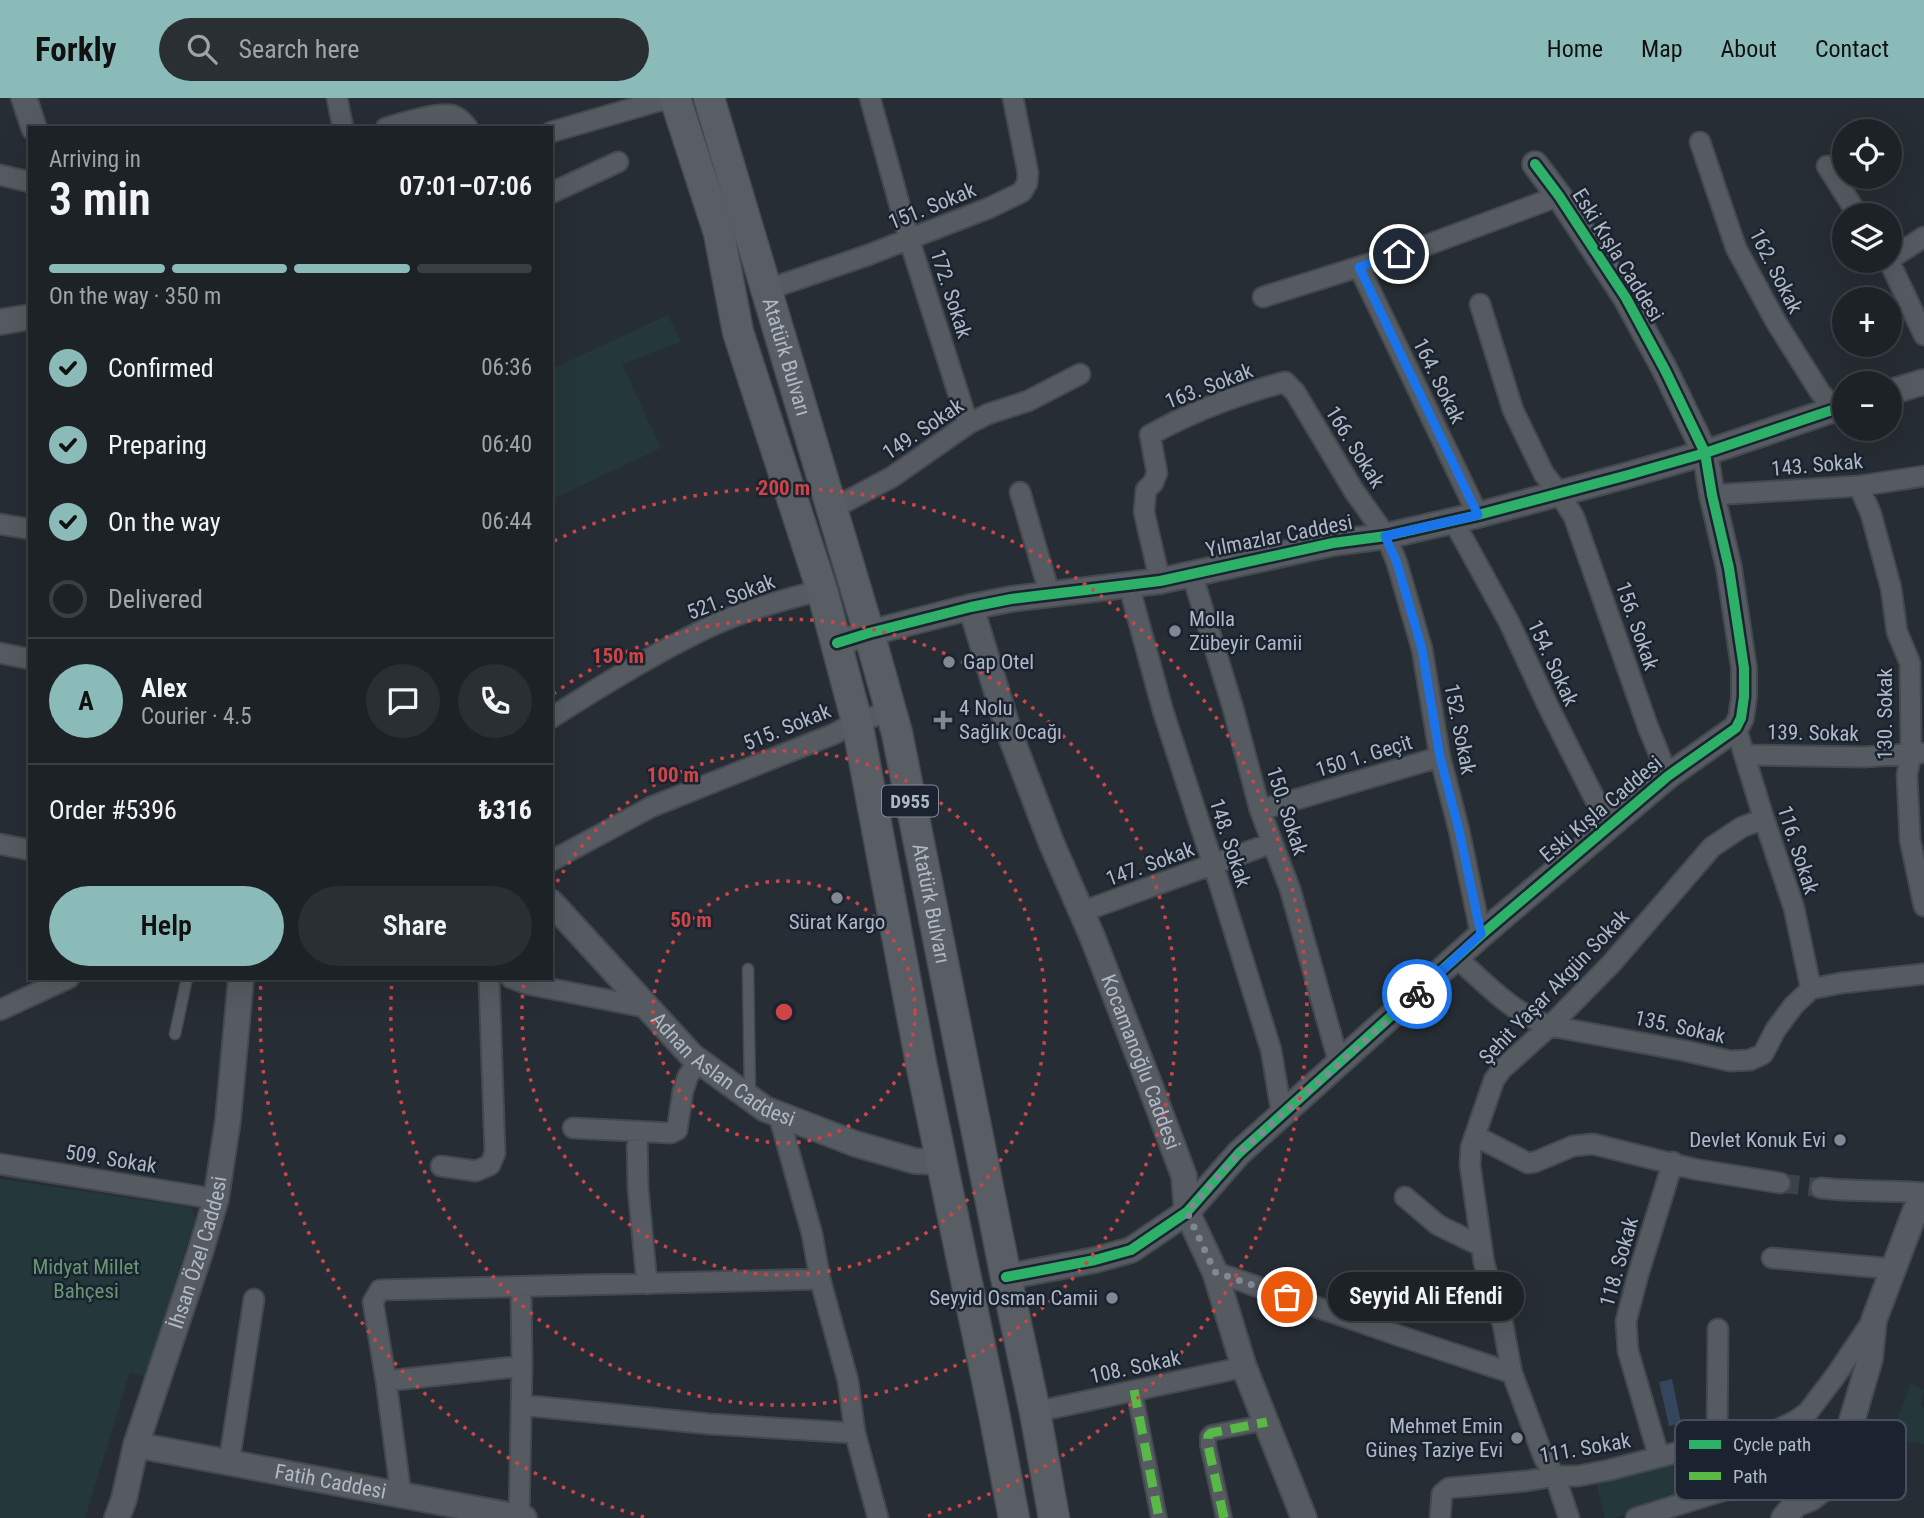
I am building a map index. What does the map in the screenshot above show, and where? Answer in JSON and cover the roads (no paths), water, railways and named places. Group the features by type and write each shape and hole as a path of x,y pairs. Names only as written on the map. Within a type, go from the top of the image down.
{"main road":[{"name":"Atatürk Bulvarı","path":"676,98 719,233 738,332 822,590 857,722 920,1063 1014,1518"},
{"name":"Atatürk Bulvarı","path":"709,98 891,710 1035,1412 1054,1518"}],"street":[{"path":"24,98 33,126"},
{"path":"337,98 343,126"},
{"path":"553,131 669,98"},
{"name":"172. Sokak","path":"870,98 909,239 968,424"},
{"name":"151. Sokak","path":"765,290 868,256 989,208 1022,192 1028,173 1013,98"},
{"path":"392,126 449,114 460,118 466,126"},
{"name":"162. Sokak","path":"1700,142 1736,248 1783,334 1820,392 1832,401"},
{"path":"553,192 618,162"},
{"name":"Eski Kışla Caddesi","path":"1006,1278 1130,1250 1187,1212 1239,1153 1481,934 1668,776 1736,728 1741,718 1744,668 1729,568 1705,453 1626,298 1535,164"},
{"path":"1827,166 1850,203"},
{"path":"0,175 28,182"},
{"path":"1263,297 1419,248 1559,196"},
{"path":"1902,252 1924,237"},
{"name":"164. Sokak","path":"1359,267 1478,515"},
{"path":"1896,273 1924,335"},
{"name":"156. Sokak","path":"1480,304 1513,410 1544,474 1574,517 1668,776"},
{"path":"0,323 28,317"},
{"name":"149. Sokak","path":"832,509 892,477 968,424 988,414 1028,401 1080,374"},
{"name":"163. Sokak","path":"1160,582 1144,512 1146,490 1157,473 1150,435 1244,393 1285,382"},
{"name":"166. Sokak","path":"1285,382 1295,392 1354,491 1385,536"},
{"path":"1902,388 1924,382"},
{"name":"Yılmazlar Caddesi","path":"837,643 1011,599 1160,582 1333,543 1385,536 1478,515 1705,453 1832,409"},
{"name":"143. Sokak","path":"1712,495 1858,486 1924,475"},
{"name":"130. Sokak","path":"1858,486 1871,514 1891,588 1897,632 1910,663 1917,754 1908,775 1910,839 1924,906"},
{"path":"1020,492 1050,595"},
{"name":"154. Sokak","path":"1453,520 1509,622 1609,827"},
{"path":"0,524 28,529"},
{"name":"152. Sokak","path":"1385,536 1397,563 1422,649 1440,757 1481,934"},
{"name":"150. Sokak","path":"1192,574 1233,708 1260,810 1290,889 1339,1063"},
{"name":"148. Sokak","path":"1129,586 1163,710 1271,1050 1282,1115"},
{"name":"521. Sokak","path":"553,717 628,669 707,628 772,603 822,590"},
{"name":"Kocamanoğlu Caddesi","path":"971,607 1009,732 1184,1176 1187,1212 1215,1272 1244,1367 1304,1518"},
{"path":"0,653 28,659"},
{"name":"515. Sokak","path":"553,860 651,807 891,710"},
{"name":"116. Sokak","path":"1736,728 1763,819 1794,908 1811,989"},
{"name":"139. Sokak","path":"1744,755 1864,757 1917,754"},
{"name":"150 1. Geçit","path":"1260,810 1440,757"},
{"name":"Şehit Yaşar Akgün Sokak","path":"1569,1518 1555,1476 1544,1458 1512,1373 1503,1325 1484,1263 1470,1165 1471,1147 1494,1080 1502,1069 1550,1026 1611,964 1712,847 1742,827 1763,819"},
{"name":"147. Sokak","path":"1082,912 1272,843"},
{"path":"0,844 28,850"},
{"name":"Adnan Aslan Caddesi","path":"553,904 692,1056 765,1109 856,1144 915,1161 941,1162"},
{"name":"135. Sokak","path":"1457,958 1525,1016 1550,1026 1730,1061 1750,1059 1763,1054 1776,1029 1794,1005 1811,989"},
{"path":"1811,989 1841,982 1924,974"},
{"path":"0,1010 65,980"},
{"name":"İhsan Özel Caddesi","path":"117,1518 136,1445 200,1253 215,1199 228,1120 241,980"},
{"path":"441,1166 477,1171 490,1165 495,1153 489,980"},
{"path":"516,980 649,1008"},
{"path":"573,1128 671,1133 677,1130 683,1091 688,1076 699,1061"},
{"path":"779,1116 812,1234 820,1279 848,1381 855,1433 877,1518"},
{"path":"637,1132 638,1188 647,1284"},
{"path":"1475,1136 1528,1163 1573,1146 1593,1143 1705,1171 1780,1183"},
{"name":"118. Sokak","path":"1659,1457 1628,1351 1626,1321 1673,1162"},
{"name":"509. Sokak","path":"0,1164 215,1199"},
{"path":"1821,1188 1924,1193"},
{"path":"1405,1197 1438,1225 1482,1246"},
{"path":"1852,1420 1870,1359 1874,1320 1916,1209 1924,1200"},
{"path":"1772,1258 1894,1269"},
{"path":"1215,1272 1512,1373"},
{"path":"401,1495 373,1302 380,1290 820,1279"},
{"path":"521,1287 521,1518"},
{"path":"229,1463 254,1299"},
{"name":"111. Sokak","path":"1797,1420 1808,1412 1874,1320"},
{"path":"1717,1420 1718,1329"},
{"path":"386,1381 522,1366"},
{"name":"108. Sokak","path":"1035,1412 1244,1367"},
{"path":"1134,1390 1159,1518"},
{"path":"520,1405 710,1424 855,1433"},
{"path":"1224,1518 1208,1436 1211,1433 1267,1422"},
{"name":"Fatih Caddesi","path":"136,1445 521,1518"},
{"name":"111. Sokak","path":"1440,1518 1442,1494 1448,1488 1555,1476 1578,1476 1675,1453"},
{"path":"1636,1518 1693,1500"},
{"path":"1784,1518 1796,1504 1806,1500"}],"lane":[{"path":"748,969 750,1098"},
{"path":"175,1034 187,980"}],"water":[{"path":"1672,1379 1680,1420 1675,1420 1675,1424 1669,1426 1659,1382"}],"tunnel":[{"path":"1780,1183 1821,1188"}],"place":[{"name":"Molla Zübeyir Camii","path":"1175,631"},
{"name":"Gap Otel","path":"949,662"},
{"name":"4 Nolu Sağlık Ocağı","path":"943,720"},
{"name":"Sürat Kargo","path":"837,898"},
{"name":"Devlet Konuk Evi","path":"1840,1140"},
{"name":"Seyyid Ali Efendi","path":"1287,1297"},
{"name":"Seyyid Osman Camii","path":"1112,1298"},
{"name":"Mehmet Emin Güneş Taziye Evi","path":"1517,1438"}],"park label":[{"name":"Midyat Millet Bahçesi","path":"86,1279"}]}
